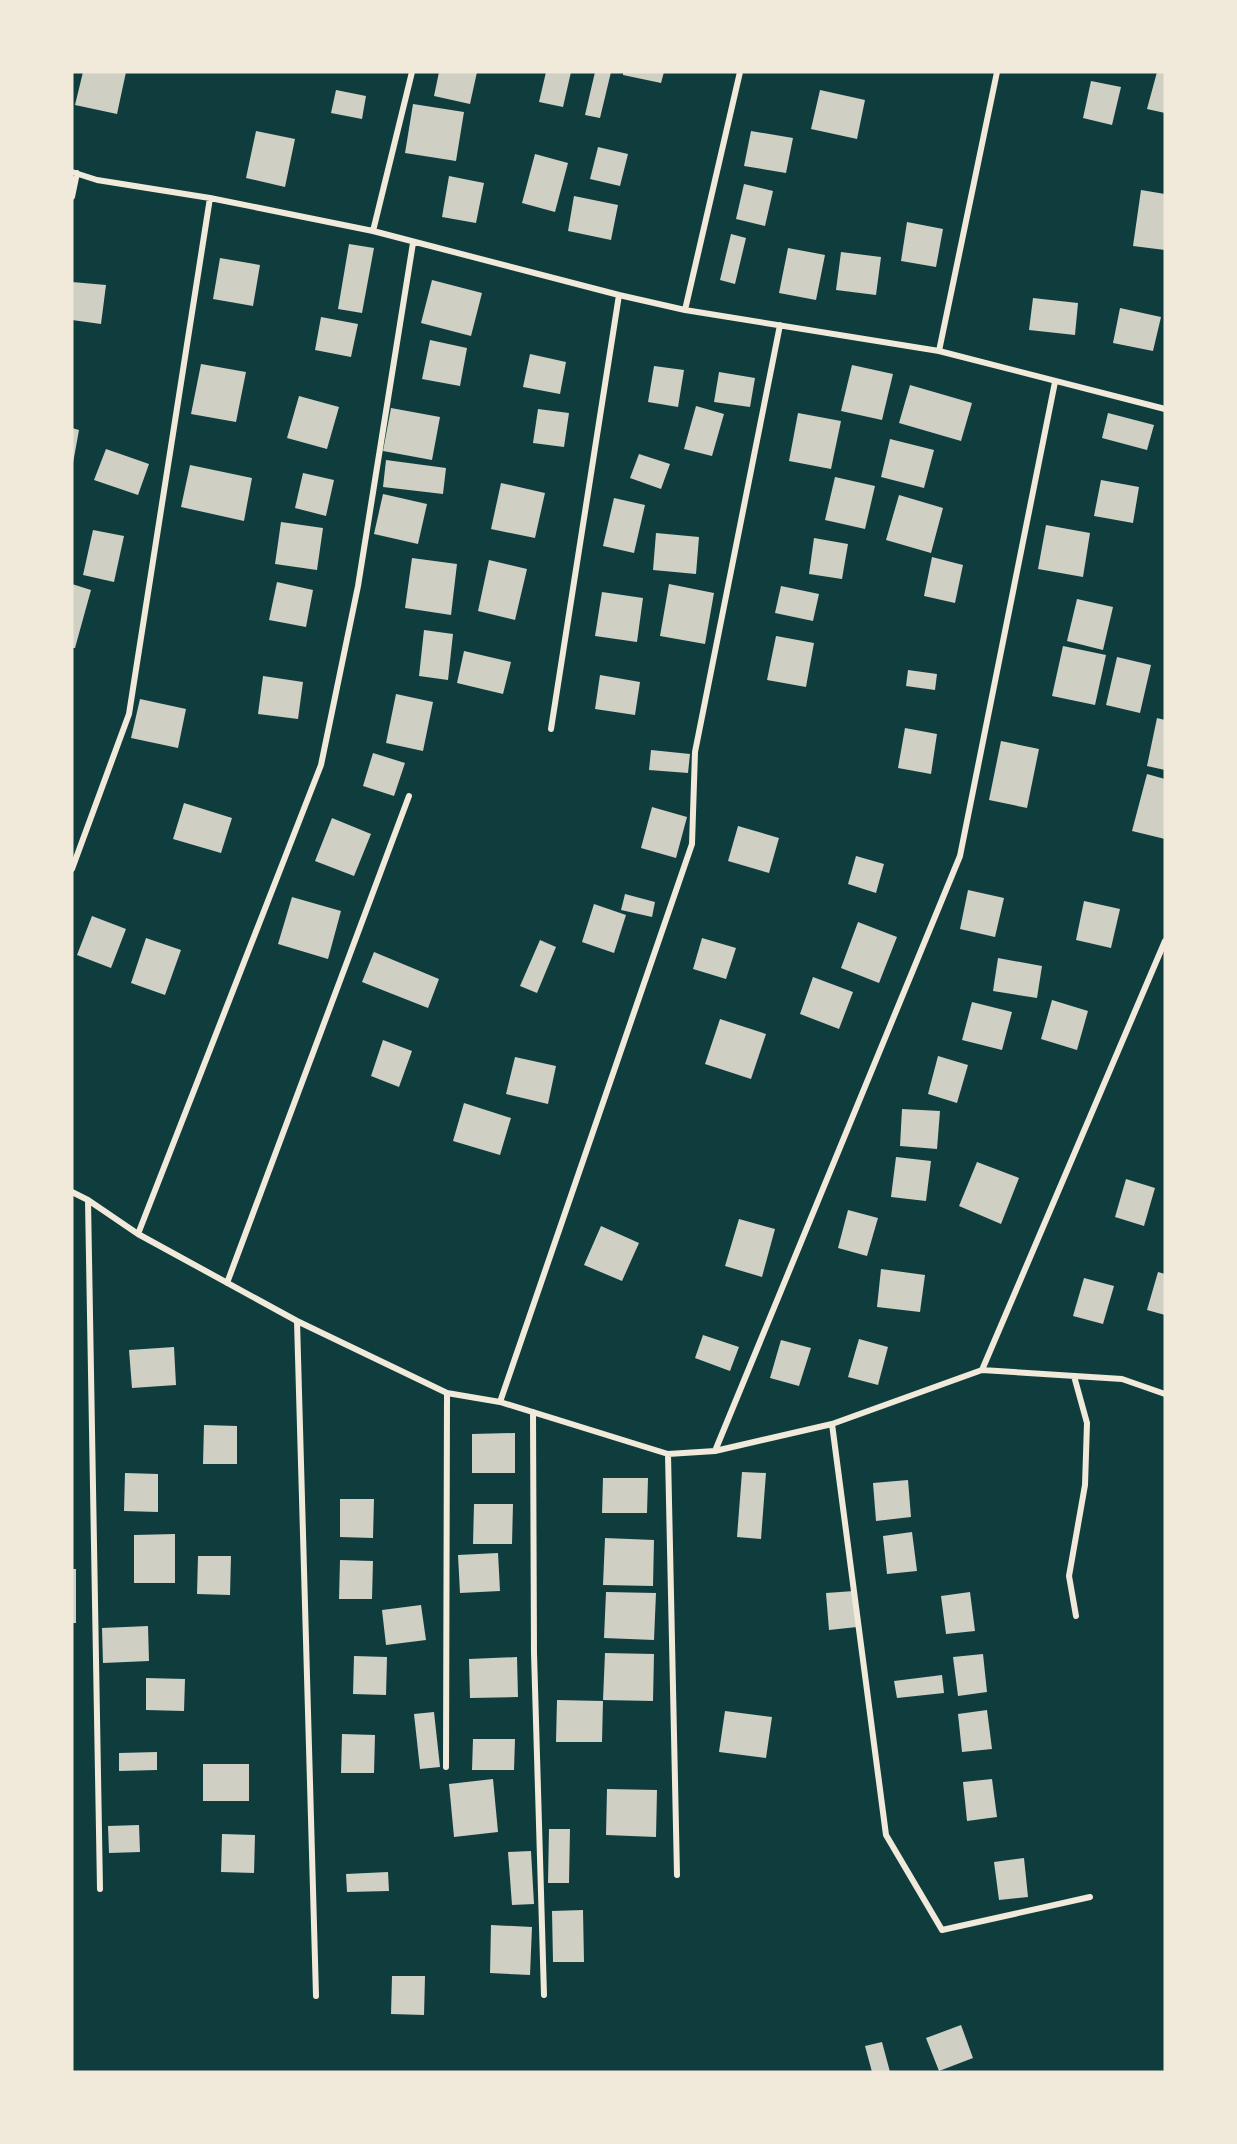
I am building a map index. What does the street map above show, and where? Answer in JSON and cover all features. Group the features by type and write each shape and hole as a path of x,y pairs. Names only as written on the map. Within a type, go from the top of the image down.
{"street":[{"path":"373,231 412,72"},
{"path":"685,310 740,72"},
{"path":"939,351 997,72"},
{"path":"72,197 74,172 98,180 210,198 373,231 413,243 685,310 939,351 1165,409"},
{"path":"72,869 129,714 210,198"},
{"path":"138,1234 321,765 358,586 413,243"},
{"path":"551,729 619,295"},
{"path":"500,1402 692,844 695,752 780,325"},
{"path":"715,1451 960,856 1056,382"},
{"path":"227,1283 408,796"},
{"path":"982,1370 1165,941"},
{"path":"72,1192 88,1200 138,1234 297,1321 447,1393 500,1402 668,1454 715,1451 832,1424 982,1370 1122,1379 1165,1394"},
{"path":"88,1200 100,1888"},
{"path":"297,1321 316,1996"},
{"path":"1074,1376 1087,1423 1084,1485 1069,1576 1077,1616"},
{"path":"446,1767 447,1393"},
{"path":"533,1412 534,1653 544,1995"},
{"path":"832,1424 886,1835 942,1930 1090,1896"},
{"path":"668,1454 677,1875"}],"building":[{"path":"83,72 126,72 117,114 75,105"},
{"path":"439,72 477,72 470,104 434,96"},
{"path":"546,72 571,72 563,107 539,102"},
{"path":"595,72 611,72 600,118 585,115"},
{"path":"623,72 664,72 661,83 623,75"},
{"path":"1157,72 1165,72 1165,113 1147,109"},
{"path":"1091,81 1121,87 1112,125 1083,118"},
{"path":"336,90 366,96 362,119 331,113"},
{"path":"820,90 865,100 857,139 811,129"},
{"path":"413,104 464,112 456,161 405,153"},
{"path":"256,131 295,139 285,187 246,178"},
{"path":"751,131 793,138 786,173 744,166"},
{"path":"598,147 628,154 620,186 590,179"},
{"path":"535,154 568,163 555,212 522,203"},
{"path":"449,176 484,183 476,223 442,217"},
{"path":"744,184 773,191 765,226 736,219"},
{"path":"1141,190 1165,194 1165,250 1133,246"},
{"path":"574,196 618,205 611,240 568,231"},
{"path":"907,222 943,229 936,267 901,261"},
{"path":"731,234 746,238 735,284 720,280"},
{"path":"349,244 374,248 362,313 338,309"},
{"path":"788,248 825,255 816,300 779,293"},
{"path":"841,252 881,257 876,295 836,290"},
{"path":"220,258 260,265 253,306 213,299"},
{"path":"432,280 482,293 471,336 421,323"},
{"path":"72,282 106,285 101,324 72,320"},
{"path":"1033,298 1078,303 1075,335 1029,330"},
{"path":"1120,308 1161,317 1153,351 1113,343"},
{"path":"321,317 358,324 351,357 315,350"},
{"path":"430,340 467,348 460,386 422,379"},
{"path":"530,354 566,362 560,394 523,387"},
{"path":"201,364 246,372 236,422 191,414"},
{"path":"852,365 893,374 882,420 841,411"},
{"path":"654,366 684,370 678,407 648,402"},
{"path":"719,372 755,378 750,407 714,402"},
{"path":"910,385 972,403 961,441 899,423"},
{"path":"299,396 339,407 327,449 287,438"},
{"path":"696,406 724,414 712,456 684,449"},
{"path":"391,408 440,417 432,460 383,451"},
{"path":"538,409 569,413 564,447 533,443"},
{"path":"798,413 841,421 831,469 789,461"},
{"path":"1108,413 1154,425 1147,450 1102,438"},
{"path":"72,428 79,430 73,463 72,463"},
{"path":"890,439 934,450 924,488 881,477"},
{"path":"106,449 149,464 138,495 94,480"},
{"path":"639,454 670,464 661,489 630,478"},
{"path":"386,460 446,468 443,494 383,487"},
{"path":"190,465 252,478 244,521 181,507"},
{"path":"303,473 334,480 326,516 295,508"},
{"path":"835,477 875,486 865,529 825,520"},
{"path":"1101,480 1139,487 1133,523 1094,516"},
{"path":"501,483 545,493 535,538 491,529"},
{"path":"383,494 427,504 418,544 374,534"},
{"path":"899,495 943,508 931,553 886,540"},
{"path":"614,498 645,505 634,553 603,546"},
{"path":"281,522 323,528 317,570 275,564"},
{"path":"1046,525 1090,533 1083,577 1038,569"},
{"path":"93,530 124,536 114,582 83,575"},
{"path":"656,533 699,537 696,574 653,570"},
{"path":"814,538 848,544 842,579 809,574"},
{"path":"932,557 963,565 955,603 924,596"},
{"path":"412,558 457,564 451,615 405,608"},
{"path":"489,560 527,569 515,620 478,611"},
{"path":"277,582 313,590 306,627 269,620"},
{"path":"72,584 91,590 75,648 72,648"},
{"path":"669,584 714,593 705,644 660,636"},
{"path":"781,586 819,594 813,621 775,613"},
{"path":"602,592 643,598 637,642 595,636"},
{"path":"1077,599 1113,607 1103,650 1067,641"},
{"path":"424,630 453,634 448,680 419,676"},
{"path":"776,636 814,643 806,687 767,680"},
{"path":"1063,646 1106,655 1095,705 1052,696"},
{"path":"464,651 511,662 503,694 457,683"},
{"path":"1117,657 1151,665 1140,713 1106,705"},
{"path":"908,670 937,674 935,690 906,686"},
{"path":"600,675 640,682 635,715 595,709"},
{"path":"263,676 303,682 298,719 258,714"},
{"path":"396,694 433,702 423,751 386,743"},
{"path":"140,699 186,709 178,748 131,738"},
{"path":"1157,718 1165,720 1165,770 1147,766"},
{"path":"905,728 937,734 931,774 898,768"},
{"path":"1001,741 1039,749 1027,808 989,800"},
{"path":"651,750 690,754 688,773 649,770"},
{"path":"373,753 405,763 394,796 363,786"},
{"path":"1147,774 1165,779 1165,839 1132,831"},
{"path":"184,803 232,818 221,853 173,839"},
{"path":"652,807 687,817 676,858 641,848"},
{"path":"332,818 371,834 354,876 315,861"},
{"path":"738,826 779,838 769,873 728,861"},
{"path":"856,856 884,864 876,893 848,884"},
{"path":"968,890 1004,898 995,937 960,929"},
{"path":"625,894 655,902 652,917 621,910"},
{"path":"292,897 341,911 328,959 278,944"},
{"path":"1084,901 1120,909 1111,948 1076,940"},
{"path":"594,904 626,915 614,953 582,942"},
{"path":"92,916 126,929 111,968 77,955"},
{"path":"858,922 897,937 879,983 841,968"},
{"path":"146,938 181,950 165,995 131,983"},
{"path":"702,938 736,948 726,979 693,969"},
{"path":"540,940 556,947 537,993 520,986"},
{"path":"374,952 439,979 428,1008 362,982"},
{"path":"998,958 1042,966 1037,998 993,991"},
{"path":"813,977 853,992 839,1029 800,1014"},
{"path":"1052,1000 1088,1011 1077,1050 1041,1039"},
{"path":"972,1002 1012,1012 1002,1050 962,1040"},
{"path":"720,1019 766,1034 751,1079 705,1064"},
{"path":"383,1040 412,1051 399,1087 371,1076"},
{"path":"938,1056 968,1065 957,1103 928,1094"},
{"path":"515,1057 556,1066 548,1104 506,1094"},
{"path":"464,1103 511,1118 500,1155 453,1141"},
{"path":"902,1109 940,1111 937,1149 900,1146"},
{"path":"896,1157 931,1161 926,1201 891,1197"},
{"path":"977,1162 1019,1178 1001,1224 959,1206"},
{"path":"1126,1179 1155,1188 1144,1226 1115,1217"},
{"path":"848,1210 878,1218 867,1256 838,1248"},
{"path":"739,1219 775,1229 762,1277 725,1266"},
{"path":"601,1226 639,1243 622,1281 584,1265"},
{"path":"881,1269 925,1275 920,1312 877,1307"},
{"path":"1158,1272 1165,1274 1165,1315 1147,1310"},
{"path":"1084,1278 1114,1286 1103,1324 1073,1316"},
{"path":"703,1335 739,1347 730,1371 695,1358"},
{"path":"859,1339 888,1347 878,1385 848,1377"},
{"path":"781,1340 811,1348 799,1386 770,1378"},
{"path":"174,1347 176,1385 132,1388 129,1350"},
{"path":"204,1425 237,1426 237,1464 203,1464"},
{"path":"515,1433 515,1473 472,1473 472,1434"},
{"path":"742,1472 766,1473 761,1539 737,1537"},
{"path":"125,1473 158,1474 158,1512 124,1511"},
{"path":"603,1478 648,1478 647,1513 602,1513"},
{"path":"908,1480 911,1517 876,1521 873,1483"},
{"path":"340,1499 374,1499 373,1538 340,1537"},
{"path":"474,1504 513,1504 512,1544 473,1544"},
{"path":"912,1532 917,1571 887,1574 883,1536"},
{"path":"175,1534 175,1583 134,1583 134,1535"},
{"path":"605,1538 654,1540 653,1586 603,1585"},
{"path":"498,1553 500,1591 460,1593 458,1555"},
{"path":"198,1556 231,1556 230,1595 197,1594"},
{"path":"340,1560 373,1561 372,1599 339,1599"},
{"path":"72,1569 76,1569 76,1623 72,1623"},
{"path":"854,1591 857,1627 829,1630 826,1593"},
{"path":"606,1592 656,1593 654,1640 604,1638"},
{"path":"970,1592 975,1631 946,1634 941,1596"},
{"path":"421,1605 426,1640 386,1645 382,1610"},
{"path":"148,1626 149,1661 103,1663 102,1628"},
{"path":"605,1653 654,1654 653,1701 603,1700"},
{"path":"983,1654 987,1692 958,1696 953,1657"},
{"path":"354,1656 387,1657 386,1695 353,1694"},
{"path":"517,1657 518,1697 470,1698 469,1659"},
{"path":"942,1675 944,1693 897,1698 894,1681"},
{"path":"146,1678 185,1679 184,1711 146,1710"},
{"path":"557,1700 603,1701 602,1742 556,1742"},
{"path":"987,1710 992,1749 962,1752 958,1714"},
{"path":"725,1711 772,1717 766,1758 719,1752"},
{"path":"434,1712 440,1767 420,1769 414,1714"},
{"path":"342,1734 375,1735 374,1773 341,1773"},
{"path":"473,1739 515,1739 514,1770 472,1770"},
{"path":"157,1752 157,1770 119,1771 119,1753"},
{"path":"203,1764 249,1764 249,1801 203,1801"},
{"path":"493,1779 498,1832 454,1837 449,1784"},
{"path":"992,1779 997,1817 967,1821 963,1782"},
{"path":"607,1789 657,1790 656,1837 606,1835"},
{"path":"139,1825 140,1852 109,1853 108,1826"},
{"path":"549,1829 570,1829 569,1883 548,1883"},
{"path":"222,1834 255,1835 254,1873 221,1872"},
{"path":"531,1851 534,1904 512,1905 508,1852"},
{"path":"1024,1858 1028,1897 999,1900 994,1862"},
{"path":"388,1872 389,1891 347,1892 346,1874"},
{"path":"583,1910 584,1962 553,1962 552,1911"},
{"path":"491,1925 532,1927 530,1975 490,1973"},
{"path":"392,1976 425,1976 424,2015 391,2014"},
{"path":"961,2025 973,2058 939,2071 926,2038"},
{"path":"882,2042 890,2072 872,2072 865,2046"}]}
